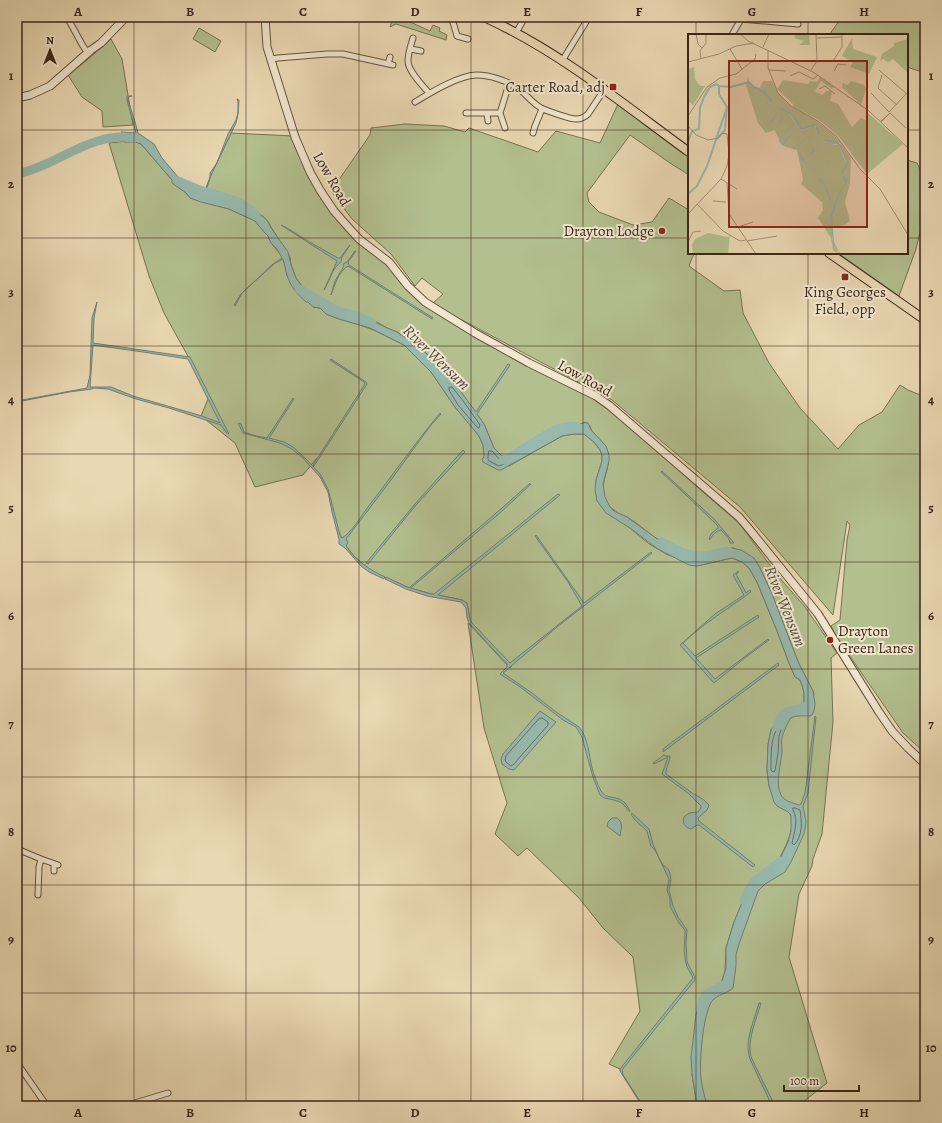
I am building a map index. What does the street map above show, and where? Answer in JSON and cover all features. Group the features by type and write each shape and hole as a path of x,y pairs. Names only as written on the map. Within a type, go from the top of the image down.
{"main road":[{"path":"484,17 516,33 562,61 688,151"},
{"path":"830,254 925,320"}],"street":[{"path":"67,17 82,46 88,53"},
{"path":"17,98 30,95 50,86 109,37 126,17"},
{"name":"Low Road","path":"265,17 267,47 295,137 310,172 334,212 360,239 389,262 408,286 425,302 475,333 529,363 596,396 610,406 738,517 791,579 818,614 892,731 925,764"},
{"path":"449,17 453,22 457,36 468,39"},
{"path":"516,33 525,17"},
{"path":"562,61 589,17"},
{"path":"732,34 740,18 798,24"},
{"path":"413,38 408,61 409,65 414,74 430,93"},
{"path":"411,48 421,50"},
{"path":"271,59 343,54 390,64 390,57"},
{"path":"415,102 430,93 463,78 482,76 498,80 518,88 542,109 576,119 582,118 588,114 604,90"},
{"path":"505,128 500,113 509,84"},
{"path":"533,133 542,109"},
{"path":"466,113 500,113"},
{"path":"487,114 488,121"},
{"path":"17,849 56,864 54,871"},
{"path":"38,895 39,866 41,859"},
{"path":"17,1063 47,1106"},
{"path":"125,1106 168,1093"}],"green space":[{"path":"393,17 399,17 430,31 433,25 440,28 439,31 447,35 446,40 396,24 390,27"},
{"path":"842,17 925,17 925,73 908,67 908,34 830,34"},
{"path":"199,28 221,41 215,52 193,39"},
{"path":"111,39 122,59 133,125 103,127 102,111 82,97 68,75"},
{"path":"618,104 688,151 688,174 630,135 587,193 589,202 599,212 633,225 652,222 669,198 688,209 688,254 694,254 689,266 724,291 740,290 743,313 769,363 800,408 838,449 859,425 882,412 900,385 925,397 925,753 903,733 836,636 831,626 840,620 847,540 850,525 847,521 833,615 740,507 612,400 432,304 443,294 422,278 415,286 391,254 352,219 331,191 370,135 371,128 405,124 444,126 465,132 469,128 538,152 556,131 600,143"},
{"path":"231,133 293,136 333,214 385,262 417,300 460,328 503,352 591,397 624,421 739,523 778,576 805,607 837,653 831,658 833,722 822,834 812,866 799,894 789,957 827,1083 798,1106 705,1106 692,1074 697,1106 643,1106 620,1069 609,1064 640,1011 633,957 603,928 579,898 527,848 518,856 495,834 507,803 484,728 468,623 510,668 512,666 472,623 470,620 467,603 462,600 431,594 407,587 371,571 354,556 346,546 346,539 341,537 328,491 319,475 313,468 317,458 303,475 255,487 235,443 201,416 208,399 195,369 164,313 149,276 109,143 138,140 179,188 190,198 229,209 255,221 268,236 271,243 281,255 287,276 313,307 320,308 326,314 339,319 376,331 404,345 431,372 455,407 479,436 485,453 484,457 509,466 562,436 584,434 594,442 602,455 602,461 596,480 597,501 648,543 666,554 697,566 732,558 742,562 749,568 757,582 795,677 800,680 802,685 804,702 803,705 797,709 800,709 814,695 813,691 799,664 772,594 754,558 734,548 723,549 706,558 695,559 657,539 631,519 616,511 607,502 603,492 609,458 607,449 593,433 590,426 585,422 568,425 517,454 508,457 502,456 494,448 484,424 458,388 426,353 397,332 377,322 339,311 307,293 296,278 291,265 290,257 264,217 238,203 204,194 211,175","holes":["780,718 775,789 799,824 779,863 774,866 781,856 788,841 792,826 790,814 786,810 777,806 769,786 767,770 768,745 771,730","747,892 723,986 718,988 721,984 725,971 726,948 734,922"]},
{"path":"908,160 917,163 925,179 925,211 916,249 899,296 839,254 908,254"}],"water":[{"path":"127,96 132,96 128,97 128,100 138,133 154,144 162,158 179,178 194,191 202,194 204,193 210,173 216,164 205,194 238,203 258,213 264,218 288,252 296,278 307,293 339,311 371,320 397,332 416,345 439,366 476,412 508,364 510,365 477,414 484,424 494,448 502,456 514,455 526,449 556,429 588,423 591,430 606,446 609,455 609,461 603,484 605,497 610,507 614,511 627,517 656,538 695,559 706,558 723,549 731,548 741,550 754,558 760,568 772,594 799,664 813,691 815,704 812,715 791,718 784,733 782,739 782,752 778,779 779,790 782,797 791,803 801,804 805,793 815,716 808,793 803,806 806,822 804,834 785,872 765,884 758,891 736,955 733,988 714,999 709,1007 702,1038 701,1061 701,1082 707,1106 697,1106 692,1074 691,1058 696,1014 698,1006 703,998 721,984 726,968 726,948 734,922 747,891 758,880 766,875 777,863 788,842 791,831 791,815 777,806 774,802 769,786 767,770 768,745 771,730 776,723 788,711 800,707 804,702 804,693 800,680 795,677 757,582 749,568 742,562 732,558 697,566 689,565 658,549 630,528 606,513 597,501 595,490 602,455 594,442 584,434 562,436 501,470 498,470 483,462 483,445 479,436 455,407 431,372 404,345 370,328 326,314 320,308 313,307 306,302 292,287 286,273 283,259 274,264 244,291 273,264 282,258 277,249 255,221 229,209 190,198 186,193 172,183 172,180 141,144 135,142 124,142 121,132 136,133"},
{"path":"237,99 239,100 238,114 236,123 218,161 228,134 236,120 238,113"},
{"path":"281,225 338,258 340,258 350,245 342,257 341,262 333,271 324,290 337,261"},
{"path":"355,251 348,262 349,265 433,318 432,319 348,266 339,275 331,295 335,281 344,266 343,264 347,262"},
{"path":"97,302 94,318 93,343 190,357 229,434 221,425 108,389 94,388 17,402 87,388 90,375 92,318","holes":["93,345 188,359 220,423 202,416 133,396 111,387 90,387"]},
{"path":"331,359 367,384 314,466 313,465 365,384 330,360"},
{"path":"293,398 294,399 269,438 284,442 293,447 320,474 328,489 342,538 353,528 422,436 440,413 441,414 431,425 346,539 348,543 346,546 354,556 368,568 385,577 384,579 369,572 361,566 345,548 339,544 328,492 320,477 303,458 292,449 280,443 243,433 238,423 241,424 244,432 267,438"},
{"path":"463,450 465,452 416,505 368,564 366,563 415,504"},
{"path":"662,471 715,520 734,543 730,543 729,539 721,530 717,531 710,540 709,539 711,534 718,528 718,526 661,472"},
{"path":"529,484 531,484 501,512 412,587 410,587 502,508"},
{"path":"558,494 560,495 438,595 462,600 467,603 470,620 472,623 510,663 582,606 568,582 535,536 536,535 584,603 651,552 652,553 557,627 503,673 579,727 586,741 593,771 601,791 606,796 622,801 626,804 630,811 620,802 604,798 600,795 593,777 582,737 576,727 563,720 519,686 500,674 507,667 507,664 469,623 466,608 461,602 427,596 406,589 385,579 386,577 407,587 434,594"},
{"path":"738,571 739,572 736,574 746,593 750,590 751,592 683,643 695,656 758,615 759,617 696,658 715,679 768,639 769,640 714,683 680,645 715,614 744,595 733,575"},
{"path":"778,663 779,665 663,752 663,749"},
{"path":"540,711 556,722 514,770 509,769 502,764 501,759 503,754"},
{"path":"663,755 670,756 666,774 709,805 707,810 698,818 699,821 755,865 753,867 699,825 691,829 684,824 684,817 689,813 698,812 701,806 689,794 662,774 668,757 654,764 653,763"},
{"path":"632,813 649,829 659,858 663,865 669,870 671,879 669,890 673,906 678,917 687,930 687,962 695,977 695,980 622,1070 623,1075 643,1106 620,1071 620,1069 693,978 687,967 685,959 685,930 679,923 670,906 670,899 667,890 669,879 655,850 651,846 647,831 635,820 631,814"},
{"path":"612,818 617,818 621,822 622,826 620,836 607,826 608,822"},
{"path":"759,1003 761,1003 751,1037 751,1057 775,1106 772,1106 748,1052 750,1031"}],"waterway":[{"name":"River Wensum","path":"17,174 32,170 89,144 118,137 134,138"},
{"name":"River Wensum","path":"178,181 240,203 256,216"},
{"name":"River Wensum","path":"299,289 340,312 358,316 372,323"},
{"name":"River Wensum","path":"503,460 552,432 571,426 580,428"},
{"name":"River Wensum","path":"662,542 680,551 695,556 728,551"},
{"name":"River Wensum","path":"777,727 782,715 788,711 801,709 806,706"},
{"name":"River Wensum","path":"744,900 755,881 781,861"},
{"name":"River Wensum","path":"700,1009 707,994 726,984"}],"place":[{"name":"Carter Road, adj","path":"613,87"},
{"name":"Drayton Lodge","path":"662,231"},
{"name":"King Georges Field, opp","path":"845,277"},
{"name":"Drayton Green Lanes","path":"830,640"}]}
